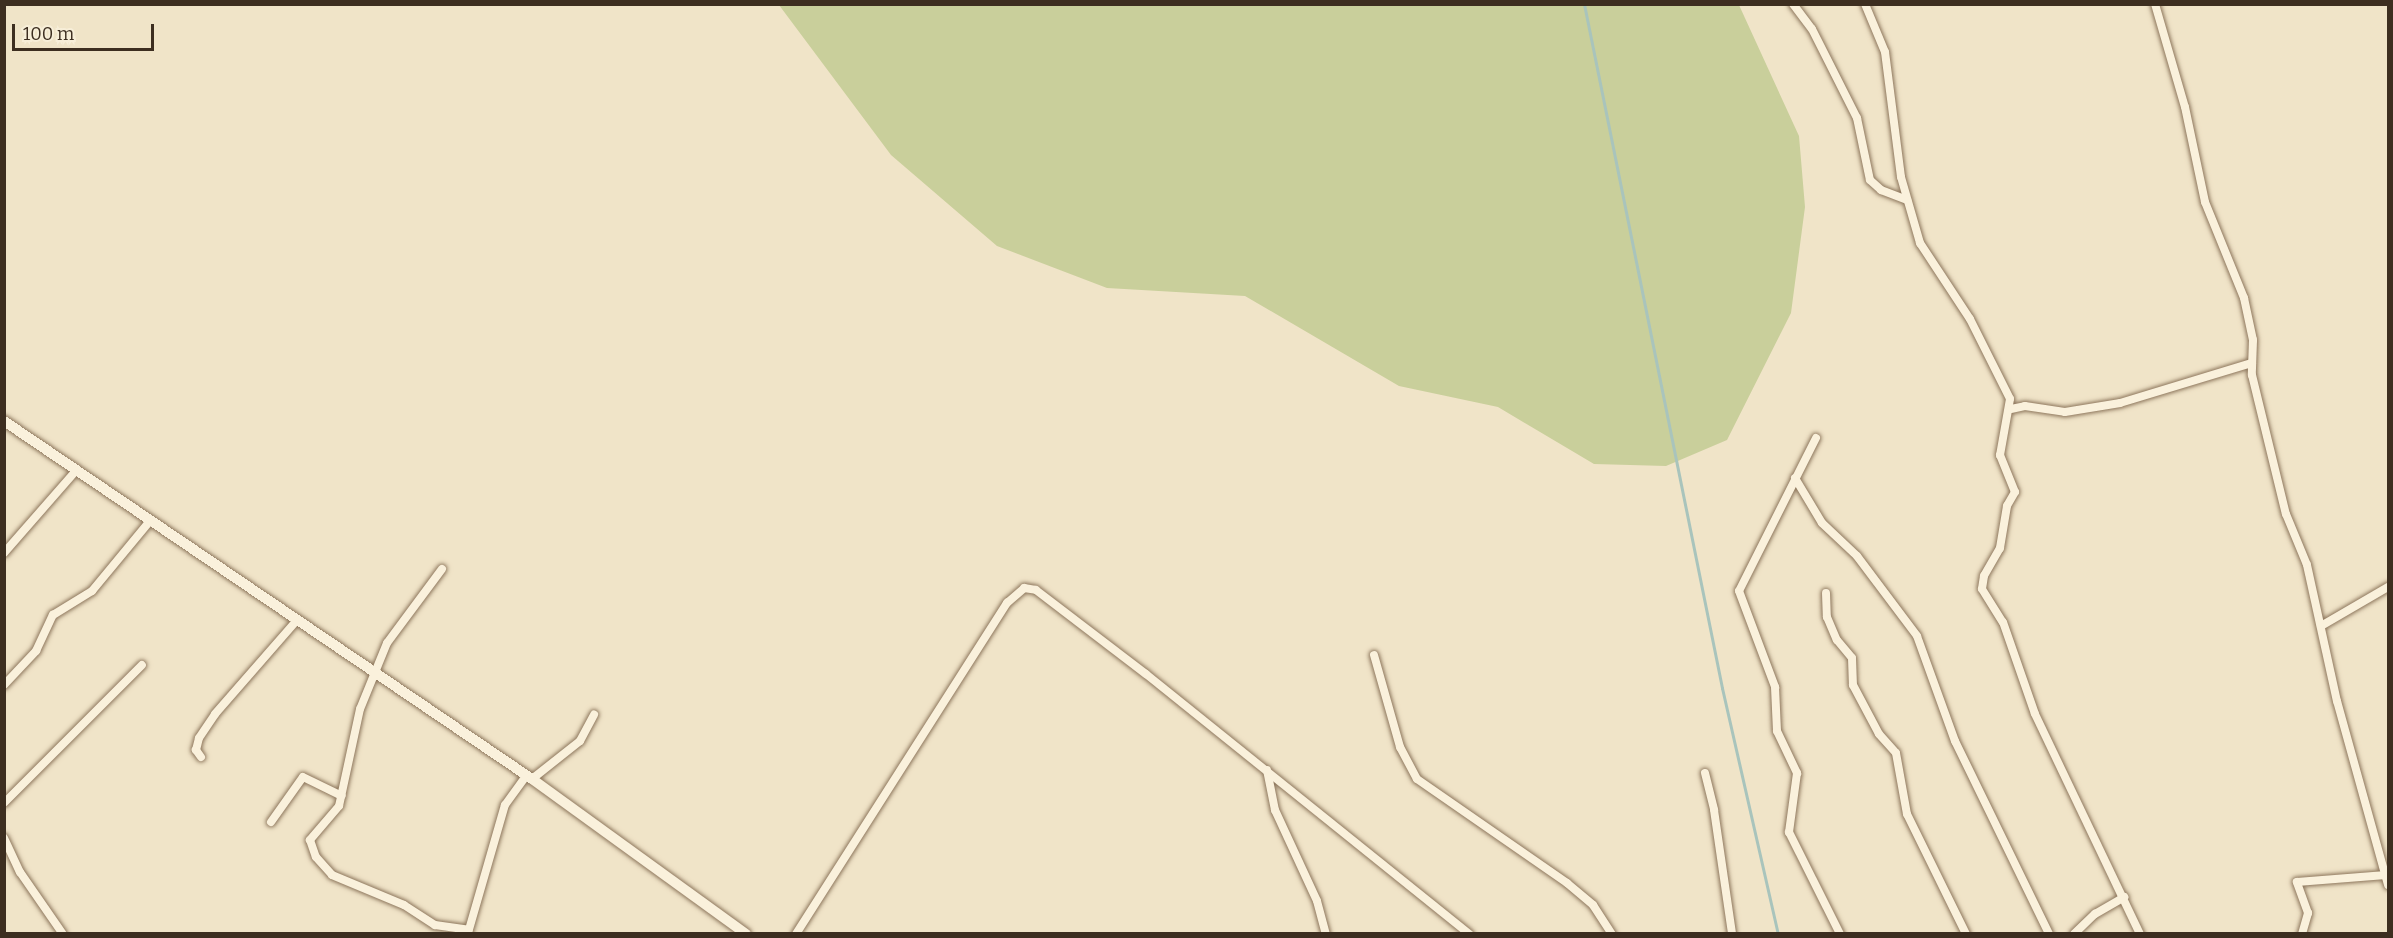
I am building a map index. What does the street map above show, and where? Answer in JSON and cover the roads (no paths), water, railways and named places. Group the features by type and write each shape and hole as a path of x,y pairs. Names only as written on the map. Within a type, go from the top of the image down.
{"street":[{"path":"1794,4 1812,29 1857,118 1870,180 1881,190 1907,200"},
{"path":"1865,4 1885,52 1907,200 1920,243 1976,329 1998,370 2011,409 2000,449 2014,492 2007,506 2000,548 1984,576 1982,589 2003,622 2035,714 2140,933"},
{"path":"2155,4 2186,107 2205,202 2244,298 2253,340 2252,363 2286,514 2307,566 2337,701 2388,885"},
{"path":"2011,409 2025,406 2065,412 2120,403 2252,363"},
{"path":"7,427 529,777 746,933"},
{"path":"1816,438 1739,591 1775,687 1778,731 1797,773 1789,832 1795,852 1840,933"},
{"path":"4,553 75,472"},
{"path":"1795,478 1822,523 1857,556 1917,636 1955,741 2049,933"},
{"path":"4,685 36,651 53,615 92,591 150,521"},
{"path":"442,569 387,643 382,661 373,671 353,733 342,795 336,811 310,840 325,869 404,905 435,925 468,932 505,805 529,777 580,741 594,715"},
{"path":"2321,626 2388,587"},
{"path":"796,933 1007,603 1024,588 1036,590 1267,770 1469,933"},
{"path":"1826,592 1827,617 1837,640 1851,658 1853,685 1880,734 1896,753 1907,814 1966,933"},
{"path":"201,757 196,750 199,738 215,714 297,620"},
{"path":"1374,655 1400,747 1417,779 1567,883 1593,905 1612,933"},
{"path":"4,803 142,665"},
{"path":"1267,770 1275,810 1317,901 1326,933"},
{"path":"1705,773 1714,810 1732,933"},
{"path":"271,822 303,777 342,795"},
{"path":"4,838 7,856 63,933"},
{"path":"2302,933 2308,913 2297,882 2386,875"},
{"path":"2074,933 2102,909 2124,897"}],"waterway":[{"path":"1584,4 1722,688 1778,934"}]}
